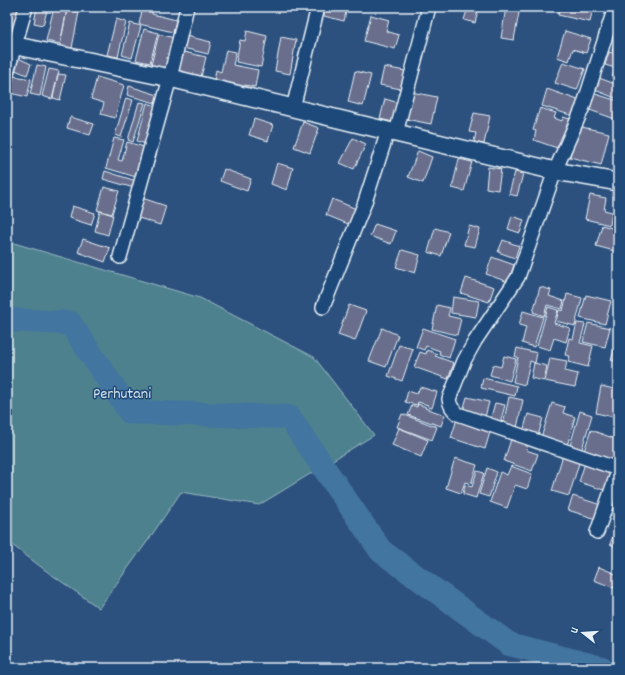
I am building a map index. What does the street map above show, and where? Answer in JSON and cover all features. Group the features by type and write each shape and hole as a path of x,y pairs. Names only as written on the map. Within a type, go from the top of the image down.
{"street":[{"path":"7,73 11,45 26,7"},
{"path":"120,256 170,78 187,7"},
{"path":"293,108 318,7"},
{"path":"323,307 392,132 428,7"},
{"path":"597,532 618,470 458,414 450,405 449,399 464,361 475,341 518,277 555,171 583,107 615,7"},
{"path":"11,45 170,78 555,171 618,182"}],"green space":[{"name":"Perhutani","path":"7,241 200,298 314,357 374,435 259,505 181,492 99,608 7,541"}],"building":[{"path":"9,7 23,7 16,34 7,32 7,16"},
{"path":"37,7 48,7 43,25 34,23"},
{"path":"54,7 67,9 60,44 46,41"},
{"path":"143,7 153,8 152,14 176,20 173,32 139,24"},
{"path":"326,7 347,7 344,21 324,16"},
{"path":"468,7 479,7 475,23 464,20"},
{"path":"506,7 520,7 514,40 501,38"},
{"path":"560,7 571,7 592,12 590,22 558,15"},
{"path":"67,10 79,12 72,48 60,46"},
{"path":"371,15 389,20 386,31 399,35 395,49 364,41"},
{"path":"116,19 126,22 118,57 107,55"},
{"path":"130,23 141,26 132,58 122,55"},
{"path":"144,29 158,33 150,63 136,60"},
{"path":"247,31 267,36 261,67 236,62 240,40 245,41"},
{"path":"565,31 591,39 586,53 573,49 569,61 557,57"},
{"path":"159,34 174,38 165,73 150,69"},
{"path":"186,36 211,42 208,54 183,48"},
{"path":"281,37 296,40 290,74 275,71"},
{"path":"616,38 618,39 618,53 612,51"},
{"path":"226,50 236,52 233,65 258,70 255,87 245,85 244,90 213,86 216,70 221,72"},
{"path":"184,52 206,57 200,81 174,75 179,56 183,57"},
{"path":"609,52 618,55 618,80 612,78 615,68 605,65"},
{"path":"18,58 31,64 27,75 13,69"},
{"path":"563,62 585,69 577,90 555,83"},
{"path":"37,65 46,67 40,96 30,94"},
{"path":"384,67 405,71 401,89 380,85"},
{"path":"49,69 59,71 52,99 42,96"},
{"path":"355,71 371,75 363,106 348,102"},
{"path":"58,74 66,75 60,100 53,98"},
{"path":"14,76 31,79 27,97 10,93"},
{"path":"97,77 124,85 115,118 101,114 104,103 91,99"},
{"path":"599,78 618,85 618,99 595,90"},
{"path":"129,86 161,96 159,104 127,95"},
{"path":"547,89 578,100 573,116 542,106"},
{"path":"411,92 437,97 431,124 406,119"},
{"path":"592,93 618,101 618,110 615,119 587,109"},
{"path":"126,98 133,100 121,137 115,135"},
{"path":"385,99 399,103 393,122 380,119"},
{"path":"139,102 145,103 133,142 128,140"},
{"path":"147,103 156,106 146,144 137,141"},
{"path":"540,108 556,113 554,118 562,121 563,117 570,119 560,149 534,140 536,131 533,130"},
{"path":"474,113 490,116 484,144 474,142 476,133 469,132"},
{"path":"70,117 94,124 90,135 67,128"},
{"path":"254,119 273,125 268,141 249,135"},
{"path":"303,122 319,128 310,153 294,147"},
{"path":"577,126 609,133 601,165 570,157"},
{"path":"114,138 124,140 118,160 122,161 127,142 144,147 136,177 106,168"},
{"path":"353,138 366,144 354,169 340,163"},
{"path":"418,151 432,157 423,183 408,177"},
{"path":"459,159 472,162 464,191 452,188"},
{"path":"277,163 293,168 287,190 271,184"},
{"path":"488,167 501,169 498,190 486,188"},
{"path":"224,169 251,179 247,191 220,181"},
{"path":"105,171 136,181 134,188 103,179"},
{"path":"515,172 523,174 517,196 509,194"},
{"path":"104,187 119,191 112,214 97,210"},
{"path":"590,195 606,198 604,210 612,212 610,225 585,219"},
{"path":"142,198 166,206 160,225 136,217"},
{"path":"332,199 359,210 353,226 326,215"},
{"path":"72,206 95,213 91,225 69,218"},
{"path":"100,211 113,215 108,235 95,231"},
{"path":"512,216 524,220 520,233 508,229"},
{"path":"375,224 396,231 391,244 370,236"},
{"path":"602,225 618,230 616,236 618,236 618,252 596,246"},
{"path":"469,226 480,229 475,247 464,245"},
{"path":"435,228 449,232 441,256 428,252"},
{"path":"83,239 110,248 105,262 78,252"},
{"path":"503,240 519,246 515,258 498,252"},
{"path":"402,250 420,255 415,273 396,267"},
{"path":"492,257 514,265 508,282 486,274"},
{"path":"466,278 494,287 489,302 461,293"},
{"path":"540,287 551,290 549,296 564,301 562,309 547,305 544,316 533,312"},
{"path":"567,294 582,298 575,326 556,321 559,310 563,311"},
{"path":"586,295 611,301 605,324 580,318"},
{"path":"453,297 479,301 476,317 451,313"},
{"path":"349,305 366,311 355,341 338,335"},
{"path":"437,305 450,308 448,316 461,319 457,335 432,329"},
{"path":"548,307 558,310 554,323 570,328 566,342 554,338 550,350 537,346"},
{"path":"523,311 543,317 534,347 522,343 526,327 519,325"},
{"path":"577,323 585,324 580,343 593,346 588,367 568,362 570,356 565,355 569,338 573,339"},
{"path":"588,323 610,328 605,347 583,342"},
{"path":"382,328 398,335 386,367 369,361"},
{"path":"423,328 455,339 449,358 439,354 440,351 426,346 424,350 416,347"},
{"path":"618,341 618,362 611,360"},
{"path":"399,345 413,349 402,381 388,376"},
{"path":"517,348 537,353 535,363 530,361 525,385 513,382 518,357 515,357"},
{"path":"427,350 437,354 435,356 454,363 448,379 414,367 420,352 426,354"},
{"path":"504,356 516,359 510,381 490,375 493,365 501,367"},
{"path":"550,358 567,361 565,371 578,374 575,387 545,381"},
{"path":"534,363 547,366 544,381 531,378"},
{"path":"483,378 517,386 515,396 481,388"},
{"path":"601,386 618,390 618,418 596,413"},
{"path":"420,387 437,392 432,408 418,402 417,405 405,402 408,391 417,394"},
{"path":"467,397 489,402 485,417 463,411"},
{"path":"509,397 523,400 517,428 503,425"},
{"path":"495,403 505,405 500,424 490,421"},
{"path":"552,403 565,407 563,413 575,417 567,446 541,438"},
{"path":"418,404 445,415 441,426 408,415 412,405 417,407"},
{"path":"580,411 592,415 581,452 569,449"},
{"path":"402,414 437,427 432,440 397,427"},
{"path":"528,414 543,418 538,436 523,432"},
{"path":"457,419 491,429 485,449 451,438"},
{"path":"399,428 428,440 421,457 392,445"},
{"path":"591,430 618,440 618,462 584,451"},
{"path":"512,436 529,441 526,450 538,454 532,471 504,461"},
{"path":"563,455 580,460 569,496 552,491"},
{"path":"455,458 477,465 471,484 465,482 461,493 446,488"},
{"path":"585,463 616,474 610,492 579,482"},
{"path":"511,466 532,474 527,489 515,485 507,508 490,502 500,472 507,475"},
{"path":"487,468 497,472 489,497 479,494"},
{"path":"477,471 484,473 476,498 463,494 465,485 472,487"},
{"path":"573,496 601,505 596,519 568,510"},
{"path":"618,507 618,525 612,524"},
{"path":"616,528 618,529 618,548 610,544"},
{"path":"599,567 618,575 614,588 594,580"}],"waterway":[{"path":"7,320 70,323 130,412 289,417 381,551 509,644 602,668"}]}
